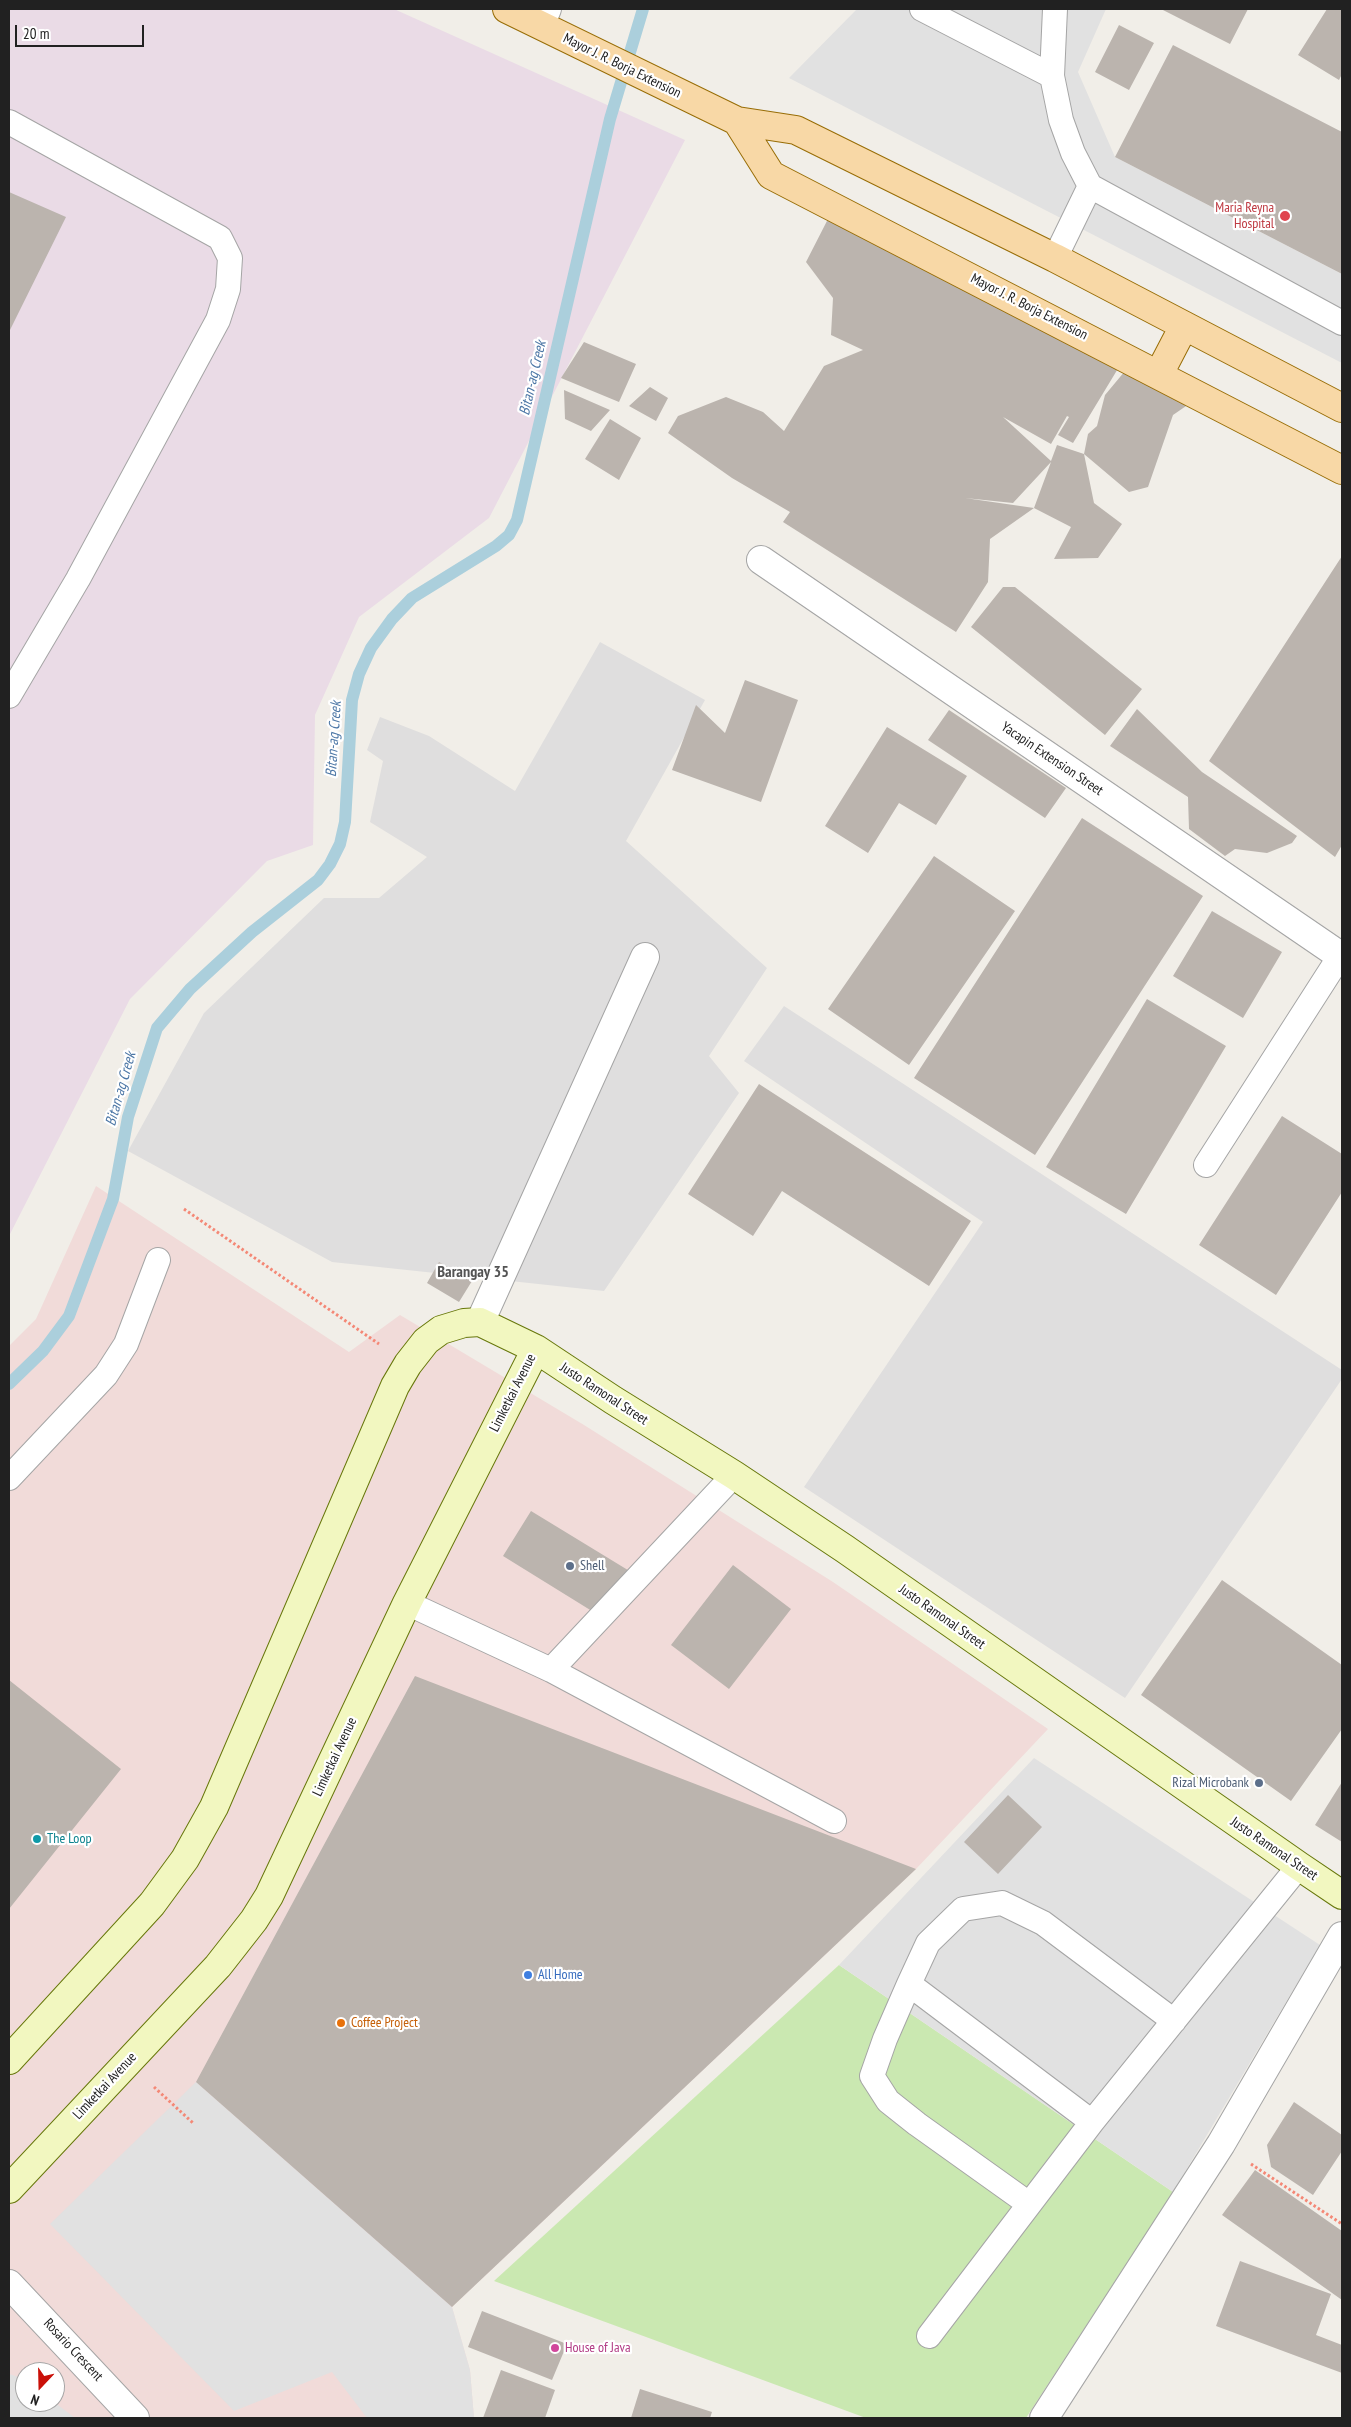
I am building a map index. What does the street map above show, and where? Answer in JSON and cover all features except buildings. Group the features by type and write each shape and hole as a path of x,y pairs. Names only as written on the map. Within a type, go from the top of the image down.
{"main road":[{"name":"Mayor J. R. Borja Extension","path":"507,9 545,18 576,44 737,121 796,130 1055,258 1342,408"},
{"name":"Mayor J. R. Borja Extension","path":"737,121 771,175 1342,470"},
{"path":"1159,374 1184,326"}],"street":[{"name":"Yacapin Extension Street","path":"761,560 1341,956"},
{"path":"9,2060 152,1904 185,1859 214,1807 383,1412 408,1364 426,1341 441,1330 464,1323 480,1322 645,957"},
{"name":"Limketkai Avenue","path":"9,2189 218,1966 254,1920 269,1896 407,1603 536,1348 480,1322"},
{"name":"Justo Ramonal Street","path":"536,1348 613,1400 734,1475 845,1549 1342,1895"},
{"path":"1044,2418 1221,2144 1342,1936"},
{"name":"Rosario Crescent","path":"9,2284 135,2418"}],"lane":[{"path":"922,9 1052,76"},
{"path":"1055,9 1052,76 1061,120 1072,153 1090,186 1342,323"},
{"path":"9,122 220,238 230,258 228,289 218,320 78,579 9,696"},
{"path":"1055,258 1090,186"},
{"path":"1206,1165 1341,956"},
{"path":"9,1478 106,1375 126,1344 158,1260"},
{"path":"551,1670 734,1475"},
{"path":"407,1603 551,1670 834,1821"},
{"path":"929,2336 1092,2122 1298,1866"},
{"path":"1029,2204 888,2101 872,2076 885,2038 928,1943 963,1909 1002,1903 1043,1923 1174,2021"},
{"path":"909,1984 1092,2122"}],"path":[{"path":"184,1209 408,1364"},
{"path":"128,2063 194,2123"},
{"path":"1221,2144 1342,2224"}],"shaded area":[{"path":"9,9 394,9 685,140 489,518 359,617 315,715 313,845 267,861 130,999 9,1236"},
{"path":"857,9 1106,9 1078,72 1115,157 1342,274 1342,363 789,78"},
{"path":"600,642 705,700 626,841 767,968 709,1056 739,1093 604,1291 332,1262 128,1151 204,1013 324,898 379,898 427,857 370,822 383,761 367,750 380,717 429,736 515,791"},
{"path":"784,1006 1342,1370 1342,1379 1125,1698 804,1487 983,1222 744,1061"},
{"path":"96,1186 349,1352 400,1315 584,1425 833,1582 1048,1729 916,1869 452,2307 470,2370 474,2418 9,2418 9,1346 36,1319"},
{"path":"1034,1758 1320,1945 1173,2192 839,1965"},
{"path":"196,2082 452,2307 470,2370 474,2418 367,2418 332,2372 234,2411 50,2224"},
{"path":"9,2374 15,2376 15,2412 65,2412 65,2410 75,2418 9,2418"}],"green space":[{"path":"839,1965 1173,2192 1026,2418 866,2418 494,2281"}],"waterway":[{"name":"Bitan-ag Creek","path":"9,1384 43,1351 69,1316 113,1199 128,1117 157,1028 190,989 252,932 318,880 330,864 340,844 345,822 352,700 359,674 371,648 392,619 412,598 496,546 509,535 517,520 610,119 643,9"}],"place":[{"name":"Maria Reyna Hospital","path":"1285,216"},
{"name":"Shell","path":"570,1566"},
{"name":"Rizal Microbank","path":"1259,1783"},
{"name":"The Loop","path":"37,1839"},
{"name":"All Home","path":"528,1975"},
{"name":"Coffee Project","path":"341,2023"},
{"name":"House of Java","path":"555,2348"}],"district":[{"name":"Barangay 35","path":"473,1272"}]}
